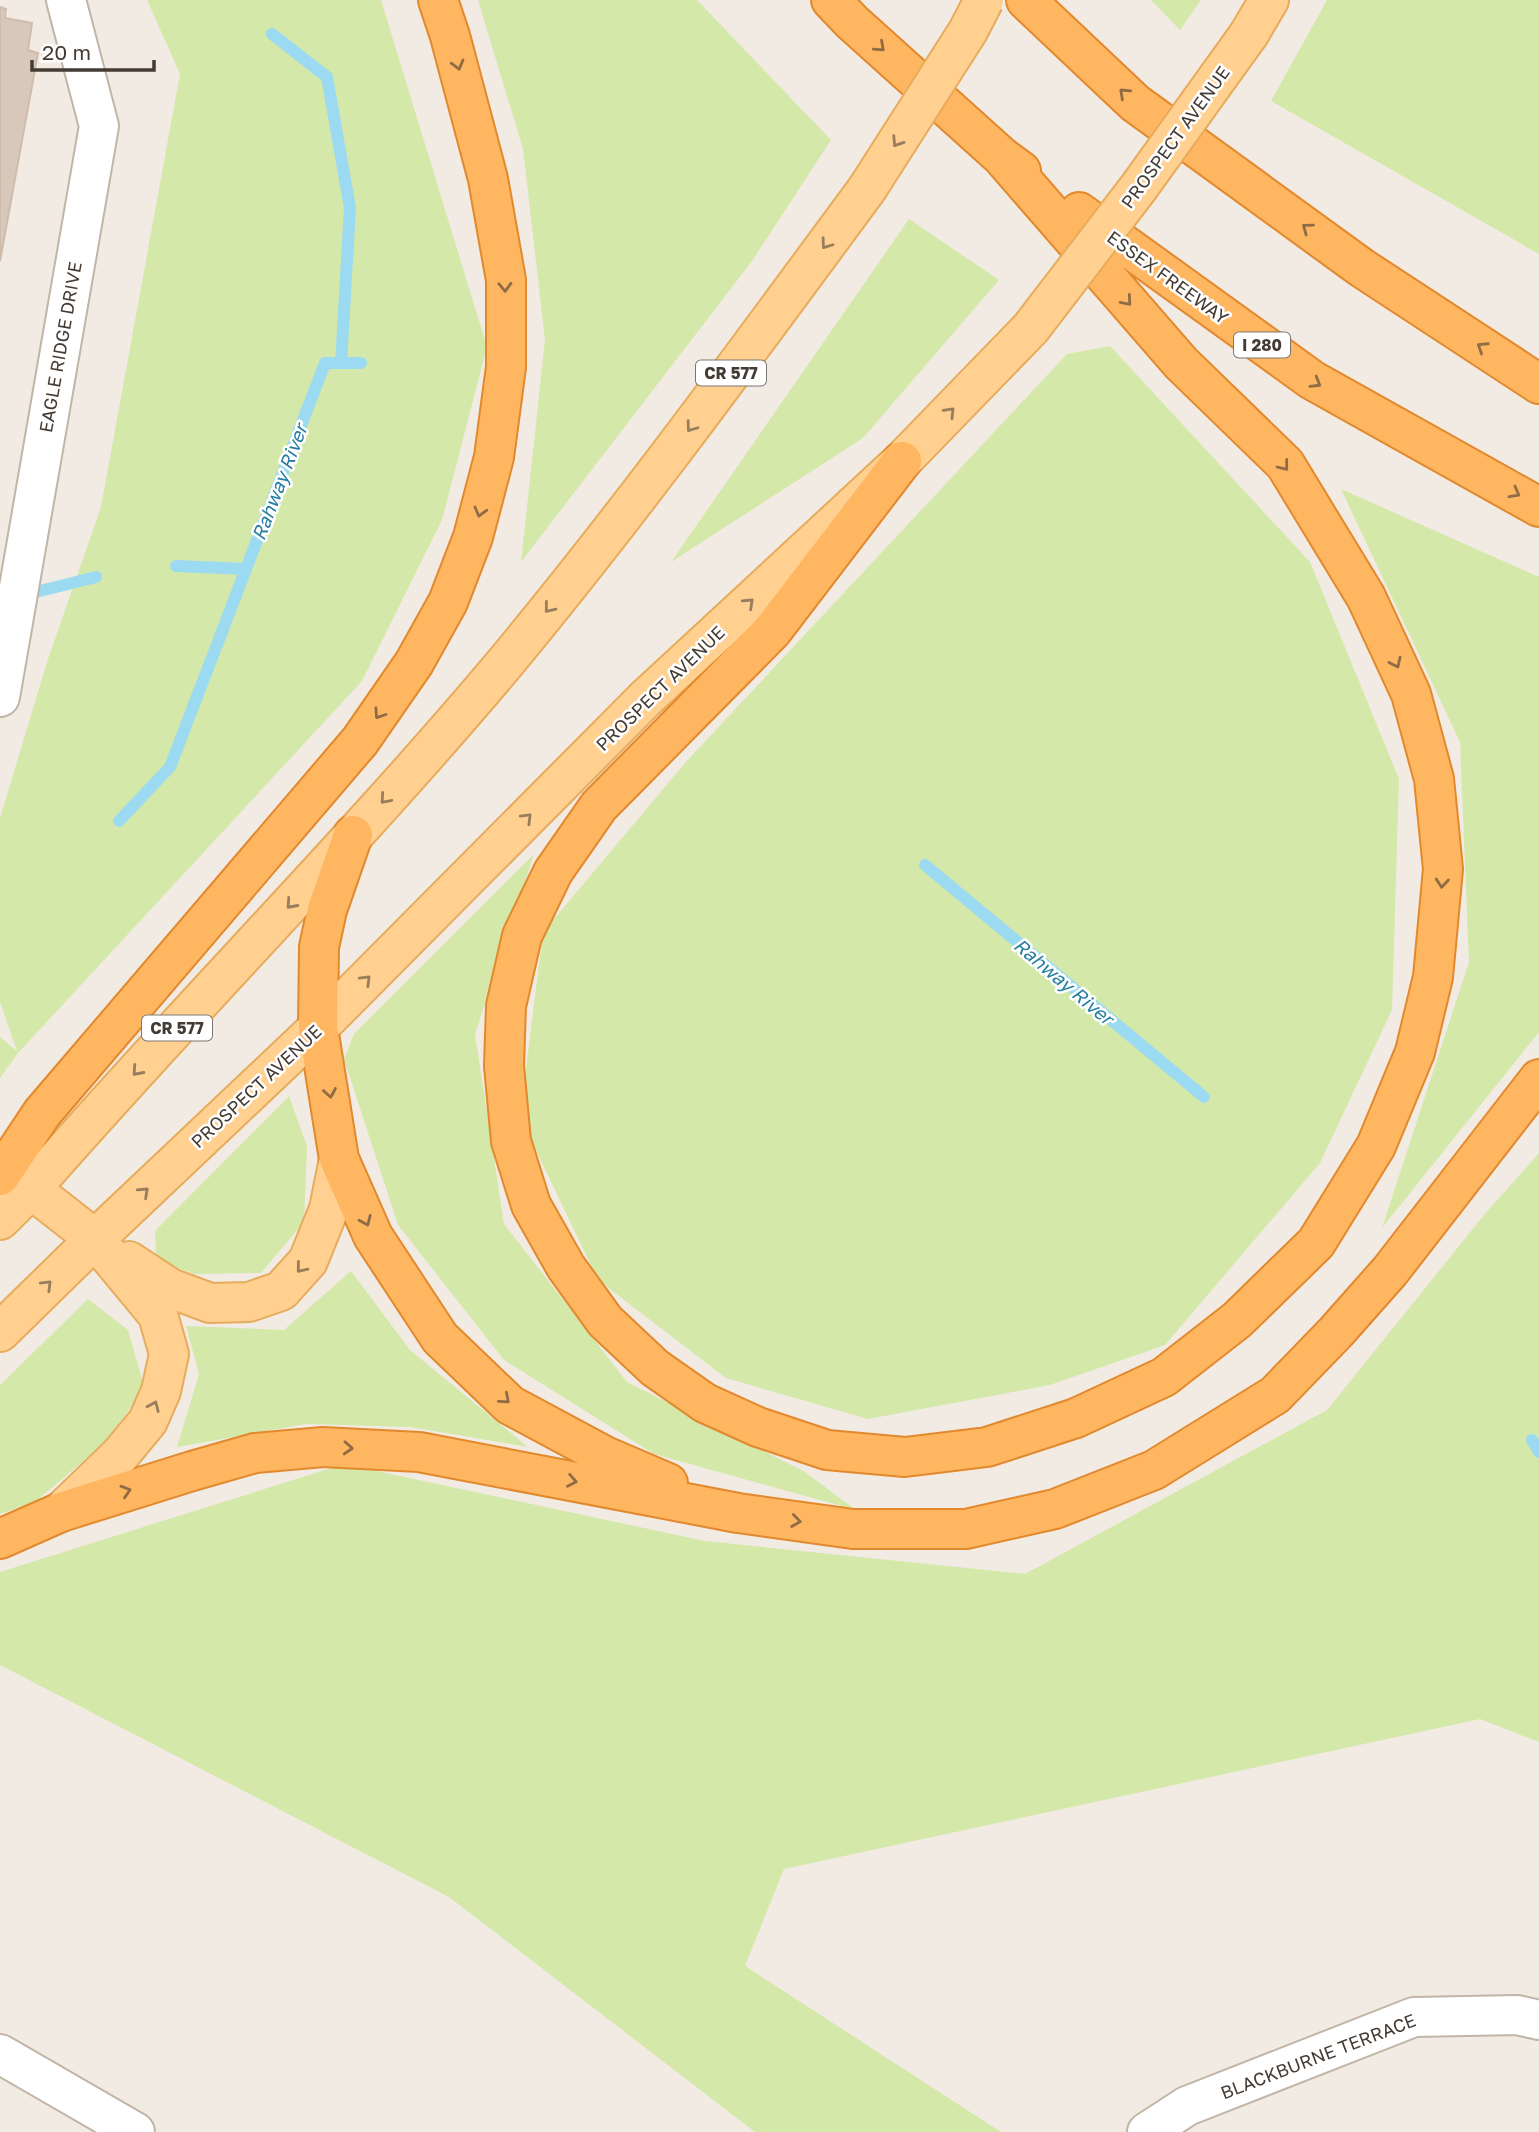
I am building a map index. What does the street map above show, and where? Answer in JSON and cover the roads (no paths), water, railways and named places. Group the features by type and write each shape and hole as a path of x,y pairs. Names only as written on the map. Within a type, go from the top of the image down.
{"highway":[{"path":"16,1183 42,1113 360,741 414,663 448,602 473,537 494,457 504,380 506,280 488,179 438,0"},
{"name":"ESSEX FREEWAY","path":"831,0 1002,157 1312,380 1539,506"},
{"path":"1026,0 1135,103 1362,268 1539,384"},
{"path":"902,461 772,631 599,806 553,872 522,936 506,1006 504,1066 511,1141 531,1205 566,1267 605,1321 665,1375 705,1403 758,1427 827,1450 905,1457 987,1447 1076,1418 1164,1377 1237,1320 1316,1243 1376,1146 1415,1052 1433,977 1443,869 1434,779 1410,694 1366,597 1284,464 1181,363 1002,157"},
{"path":"353,835 327,910 319,947 318,1028 339,1159 373,1236 440,1338 510,1405 605,1456 738,1513"},
{"path":"0,1539 61,1511 255,1453 323,1447 419,1452 738,1513 853,1529 966,1529 1055,1509 1154,1470 1275,1395 1390,1271 1539,1079"}],"main road":[{"name":"CR 577","path":"0,1220 16,1183 353,835 503,665 643,492 867,189 968,31 984,0"},
{"name":"PROSPECT AVENUE","path":"0,1332 318,1028 645,699 902,461 1031,328 1139,187 1250,34 1269,0"},
{"path":"16,1183 170,1288 210,1303 248,1302 281,1291 308,1261 329,1209 339,1159"},
{"path":"61,1511 120,1455 148,1421 161,1391 169,1354 158,1315 95,1239"}],"street":[{"name":"EAGLE RIDGE DRIVE","path":"0,697 99,126 66,0"},
{"name":"BLACKBURNE TERRACE","path":"1147,2132 1187,2106 1414,2017 1517,2015 1539,2020"},
{"path":"0,2054 135,2132"}],"waterway":[{"path":"272,34 327,77 350,208 341,363"},
{"name":"Rahway River","path":"176,566 246,569 325,363 361,363"},
{"path":"119,821 170,767 246,569"},
{"name":"Rahway River","path":"24,595 96,577"},
{"name":"Rahway River","path":"925,865 1204,1097"},
{"name":"Rahway River","path":"1532,1440 1539,1452"}]}
